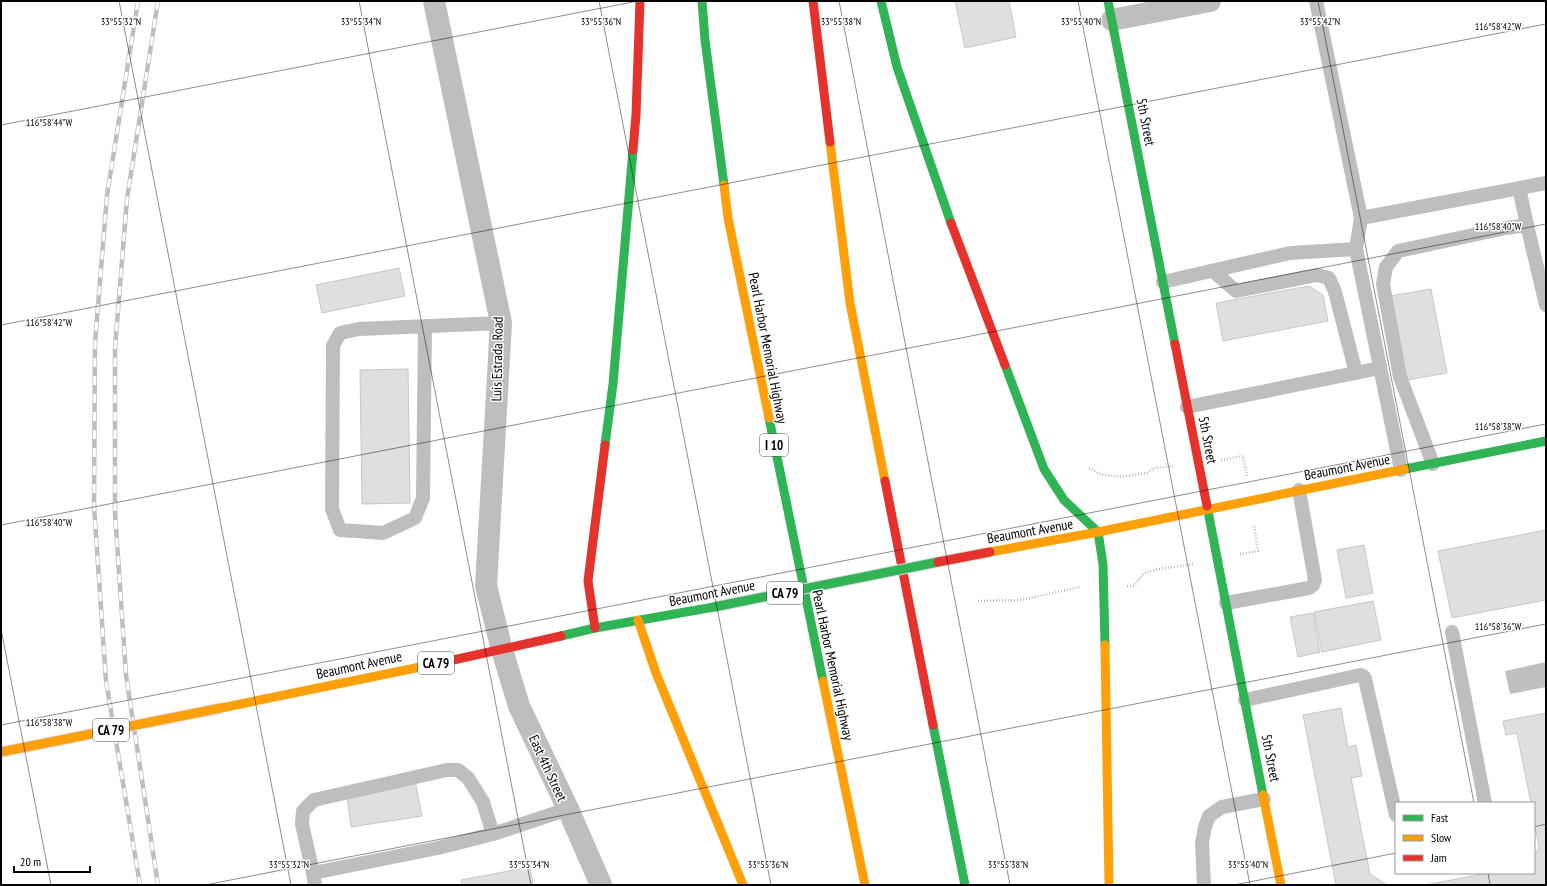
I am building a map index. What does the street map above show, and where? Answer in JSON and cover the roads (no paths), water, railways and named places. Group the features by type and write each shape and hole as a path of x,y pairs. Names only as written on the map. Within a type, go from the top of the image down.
{"main road":[{"path":"596,628 588,581 613,384 628,226 636,115 640,1"},
{"name":"Pearl Harbor Memorial Highway","path":"702,1 705,40 728,218 864,885"},
{"path":"813,1 850,303 965,885"},
{"path":"881,1 897,67 956,236 1044,469 1064,500 1098,532 1103,564 1109,885"},
{"name":"5th Street","path":"1110,11 1281,885"},
{"name":"Beaumont Avenue","path":"1,752 502,650 596,628 714,607 1098,532 1546,441"},
{"path":"638,620 656,673 743,885"}],"street":[{"name":"Luis Estrada Road","path":"434,1 501,323 486,586 502,650"},
{"path":"1110,11 1210,1"},
{"name":"East 4th Street","path":"502,650 519,706 568,809 601,885"}],"lane":[{"path":"1316,1 1361,218 1356,249 1401,470"},
{"path":"1361,218 1546,183"},
{"path":"1520,188 1546,305"},
{"path":"1433,464 1400,377 1383,284 1386,267 1398,250 1527,225"},
{"path":"1163,282 1290,253 1356,249"},
{"path":"1213,271 1236,291 1317,275 1329,278 1335,292 1356,373"},
{"path":"426,327 423,498 415,518 383,534 340,530 332,509 333,346 340,333 359,329 501,323"},
{"path":"1187,407 1380,368"},
{"path":"1226,603 1309,588 1312,585 1315,580 1299,490"},
{"path":"1452,632 1485,802"},
{"path":"1245,700 1360,675 1363,676 1367,687 1395,811"},
{"path":"492,834 483,802 468,778 458,770 447,770 314,800 303,811 302,824 314,879 492,834 568,809"},
{"path":"1204,885 1202,842 1209,816 1222,807 1264,799"}],"railway":[{"path":"138,1 107,195 95,343 94,506 106,681 140,885"},
{"path":"158,1 127,199 115,348 115,513 126,675 158,885"}]}
